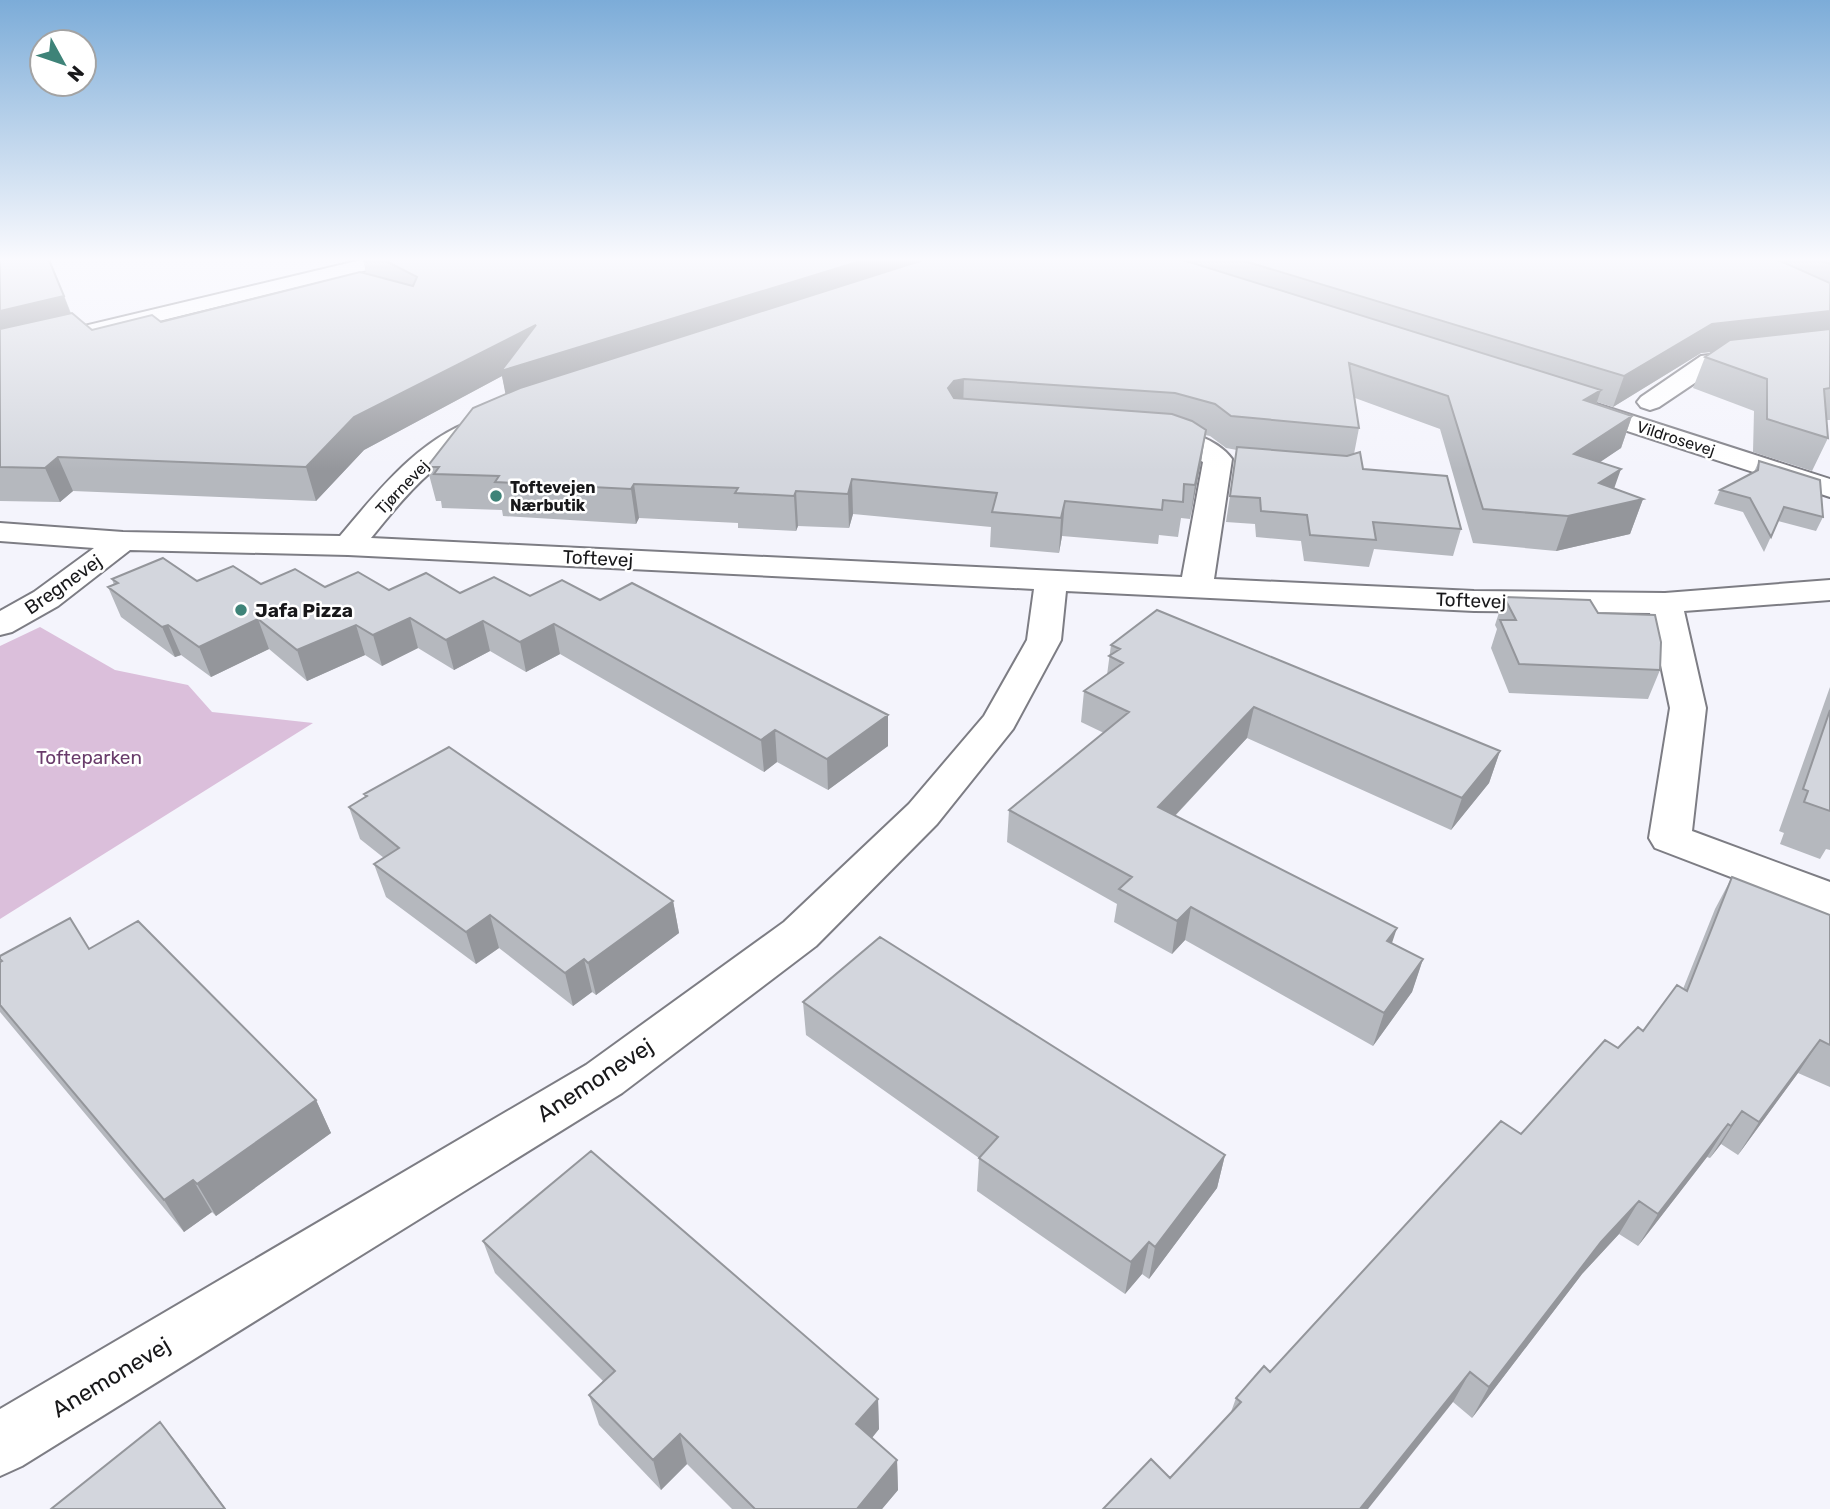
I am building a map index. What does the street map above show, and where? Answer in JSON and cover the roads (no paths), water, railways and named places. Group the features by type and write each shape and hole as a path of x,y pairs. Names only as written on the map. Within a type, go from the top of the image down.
{"street":[{"path":"0,353 93,330"},
{"path":"1650,402 1710,361 1830,348"},
{"name":"Vildrosevej","path":"1558,400 1830,488"},
{"name":"Tjørnevej","path":"348,546 416,468 459,436 504,416"},
{"path":"1129,433 1171,436 1231,460 1196,587"},
{"name":"Toftevej","path":"0,532 123,541 348,546 1474,601 1665,603 1830,590"},
{"name":"Bregnevej","path":"0,625 46,599 123,541"},
{"name":"Anemonevej","path":"0,1444 604,1079 800,933 923,814 1000,721 1044,640 1051,580"},
{"path":"1665,603 1688,708 1670,838 1830,899"}],"place":[{"name":"Toftevejen Nærbutik","path":"496,496"},
{"name":"Jafa Pizza","path":"241,610"}],"park label":[{"name":"Tofteparken","path":"89,757"}]}
